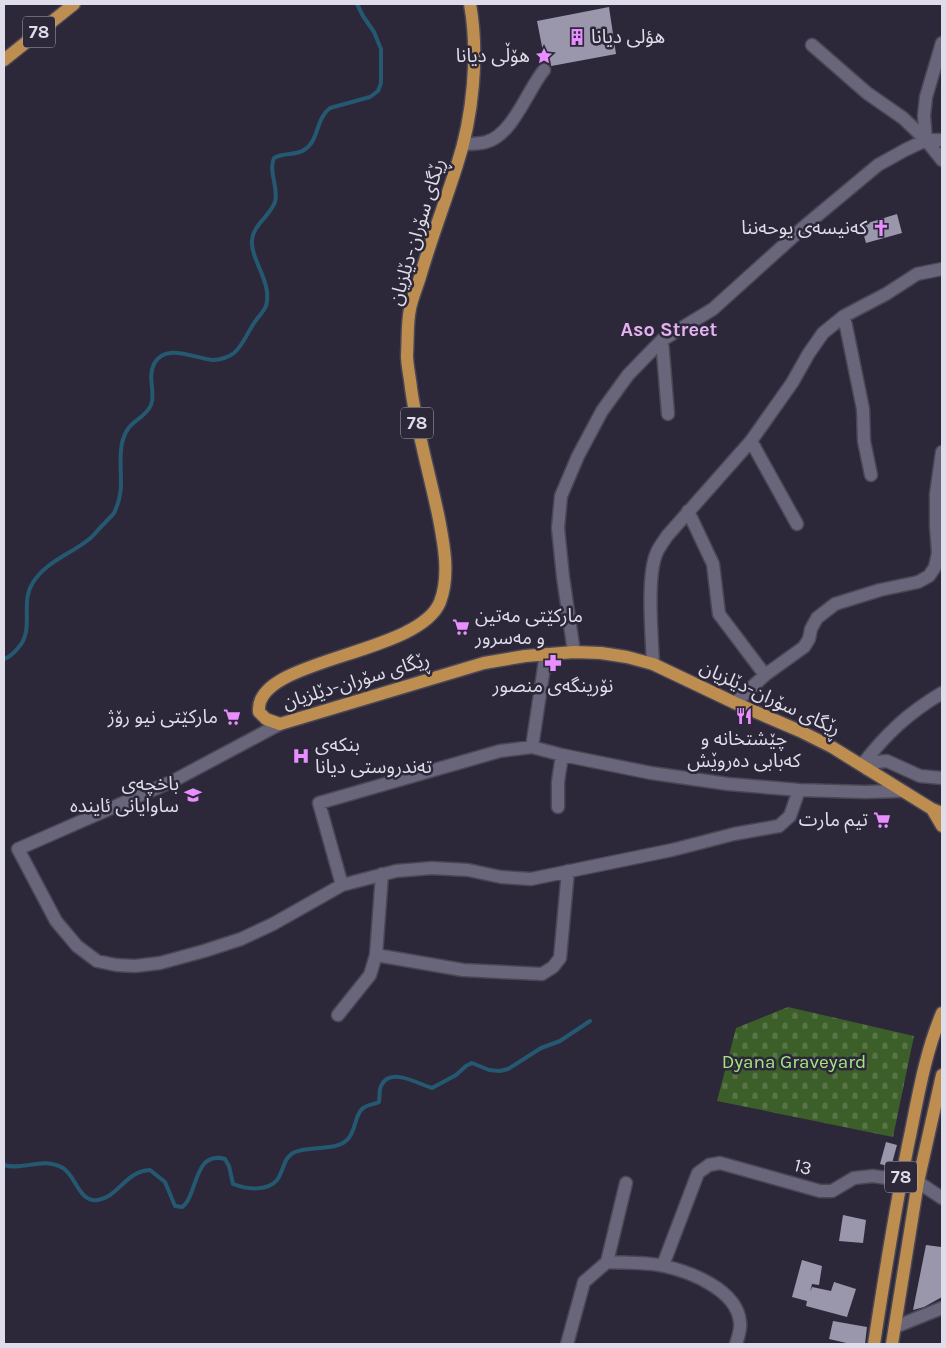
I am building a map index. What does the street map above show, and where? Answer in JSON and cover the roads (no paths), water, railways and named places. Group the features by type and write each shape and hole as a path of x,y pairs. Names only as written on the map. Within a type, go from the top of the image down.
{"main road":[{"name":"78","path":"4,60 74,4"},
{"name":"ڕێگای سۆران-دێلزیان","path":"470,4 473,19 474,87 463,144 410,310 407,358 414,412 445,549 444,584 440,602 432,615 400,636 302,669 273,685 260,698 259,712 266,719 280,724 464,668 505,659 574,652 601,653 627,657 653,664 816,739 937,811 942,826"},
{"name":"78","path":"874,1344 900,1180 922,1076 942,1013"},
{"name":"78","path":"892,1344 918,1182 938,1112 942,1075"}],"street":[{"path":"926,140 924,116 926,97 942,43"},
{"path":"812,45 867,92 903,118 926,140 942,160"},
{"path":"463,144 487,142 500,134 522,107 544,70"},
{"path":"574,652 558,528 561,496 578,456 602,411 628,375 662,340 713,309 806,225 878,165 926,140 942,140"},
{"path":"653,664 652,572 656,553 667,536 751,441 792,383 822,333 844,316 886,294 917,274 942,269"},
{"path":"844,316 862,400 864,441 871,475"},
{"path":"662,340 668,414"},
{"path":"751,441 797,524"},
{"path":"735,703 765,675 804,647 817,618 835,604 880,590 918,582 929,576 935,567 938,553 936,494 942,452"},
{"path":"688,511 712,564 719,614 765,675"},
{"path":"532,747 546,654"},
{"path":"865,767 898,724 926,702 942,693"},
{"path":"280,724 173,780 18,849 56,921 78,946 98,961 116,965 135,966 160,963 241,939 273,924 342,886 382,874 432,868 468,870 500,877 532,879 672,850 734,834 779,826 790,816 799,790"},
{"path":"342,886 319,803 500,750 532,747 651,773 728,784 799,790 902,791"},
{"path":"558,807 558,782 562,755"},
{"path":"865,767 877,762 887,761 920,776 942,778"},
{"path":"376,955 463,970 542,974 554,967 560,958 568,871"},
{"path":"338,1015 370,975 376,955 382,874"},
{"name":"13","path":"663,1265 698,1173 708,1165 720,1163 820,1191 832,1191 854,1178 873,1176 900,1180"},
{"path":"918,1182 942,1198"},
{"path":"607,1262 626,1183"},
{"path":"567,1344 584,1282 595,1270 607,1262 663,1265 695,1275 721,1291 732,1302 740,1322 736,1344"},
{"path":"895,1327 942,1308"}],"waterway":[{"path":"4,659 13,653 23,641 27,625 27,600 32,584 37,576 50,564 90,538 114,513 120,495 122,443 128,429 144,415 151,405 153,396 151,375 154,364 159,357 173,353 213,360 230,356 244,341 265,309 266,289 254,255 252,240 258,225 275,202 276,191 272,169 274,158 304,150 313,141 322,118 330,108 370,97 378,91 381,83 381,49 374,32 357,4"},
{"path":"4,1165 18,1166 41,1163 56,1165 63,1168 82,1193 92,1200 105,1198 128,1179 142,1171 150,1170 165,1182 175,1206 182,1207 191,1194 202,1167 207,1161 215,1158 225,1159 229,1166 233,1184 250,1188 262,1188 273,1184 277,1180 291,1154 301,1150 336,1146 347,1140 352,1133 359,1112 366,1106 379,1102 380,1089 385,1080 391,1077 405,1078 432,1088 456,1075 472,1063 489,1070 500,1071 508,1069 541,1048 560,1041 590,1021"}],"place":[{"name":"هؤلى ديانا","path":"577,37"},
{"name":"هۆڵی دیانا","path":"544,56"},
{"name":"کەنیسەی یوحەننا","path":"881,228"},
{"name":"مارکێتی مەتین و مەسرور","path":"461,627"},
{"name":"نۆرینگه‌ی منصور","path":"553,663"},
{"name":"چێشتخانە و کەبابی دەروێش","path":"744,716"},
{"name":"مارکێتی نیو رۆژ","path":"232,717"},
{"name":"بنکەی تەندروستی دیانا","path":"301,756"},
{"name":"باخچەی ساوایانی ئایندە","path":"193,795"},
{"name":"تیم مارت","path":"882,820"}],"district":[{"name":"Aso Street","path":"669,329"}],"park label":[{"name":"Dyana Graveyard","path":"794,1062"}]}
